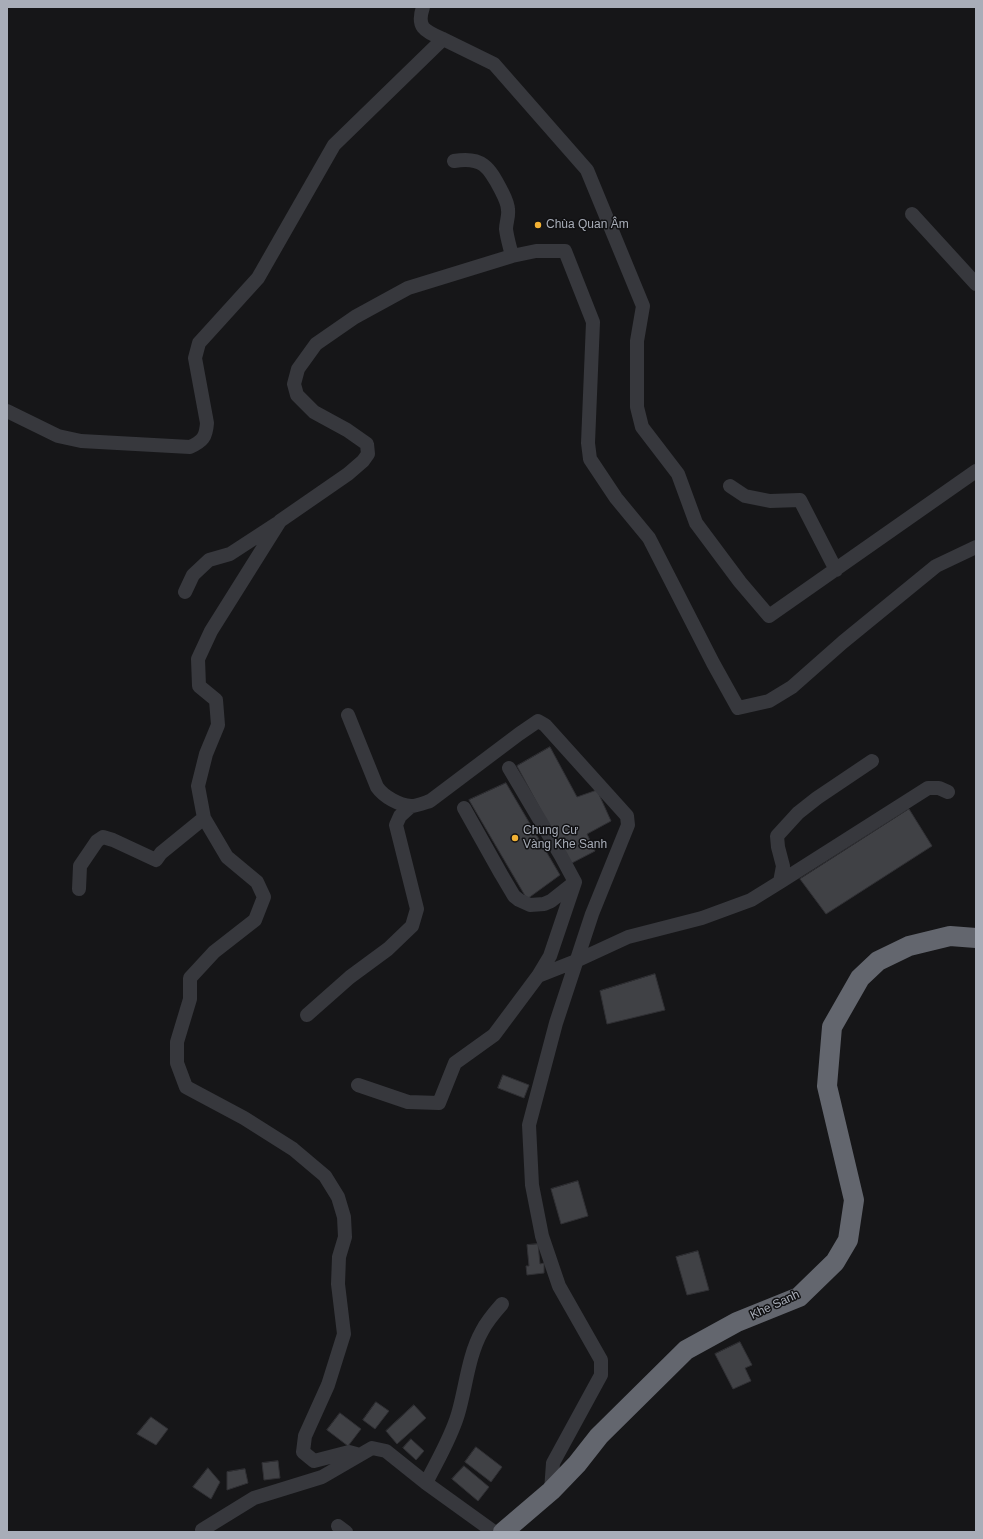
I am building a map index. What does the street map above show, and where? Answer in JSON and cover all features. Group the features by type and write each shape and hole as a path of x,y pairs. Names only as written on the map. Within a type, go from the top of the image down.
{"highway":[{"name":"Khe Sanh","path":"503,1532 551,1491 577,1464 599,1436 686,1350 737,1322 799,1297 835,1262 848,1240 854,1200 827,1086 832,1027 860,978 878,961 909,946 950,936 976,938"}],"street":[{"path":"422,7 419,18 422,26 429,33 494,64 587,170 643,306 637,340 637,407 642,427 678,474 696,523 740,582 769,616 976,472"},
{"path":"7,411 58,436 81,441 190,447 201,442 206,433 207,423 196,358 199,343 258,278 334,145 443,39"},
{"path":"454,161 466,159 476,161 487,167 493,174 505,199 508,211 506,228 512,256"},
{"path":"912,214 976,284"},
{"path":"185,592 192,576 209,560 230,554 280,521 348,474 363,461 368,454 367,444 347,430 314,412 297,395 294,384 298,369 316,344 355,317 408,288 512,256 536,251 565,251 593,322 588,443 590,459 616,498 649,538 713,663 738,708 769,701 792,687 843,642 936,566 976,547"},
{"path":"730,486 744,496 770,501 800,500 836,570"},
{"path":"280,521 211,631 198,659 199,686 216,700 218,725 206,754 198,786 204,818 227,857 257,882 264,897 255,920 214,952 190,978 190,999 177,1042 177,1063 186,1087 244,1118 293,1149 325,1176 338,1197 344,1217 345,1237 340,1257 338,1284 344,1334 328,1385 305,1436 303,1452 314,1461 349,1452 360,1455"},
{"path":"348,715 377,787 386,796 411,806"},
{"path":"308,1015 350,977 388,949 412,926 417,909 396,825 400,816 411,806 430,801 531,725 538,721 545,725 627,816 628,825 592,914 556,1023 530,1125 532,1185 542,1236 559,1286 601,1360 601,1375 553,1463 551,1491"},
{"path":"780,882 782,866 777,836 798,814 817,798 872,761"},
{"path":"358,1085 408,1102 439,1103 455,1063 494,1035 538,976 550,956 575,882 509,768"},
{"path":"538,976 576,961 628,937 702,918 744,902 780,882 928,788 939,788 948,792"},
{"path":"464,808 500,874 514,896 519,900 530,905 544,904 551,901 575,882"},
{"path":"79,889 80,866 97,841 103,837 156,860 161,853 204,818"},
{"path":"426,1483 455,1424 468,1372 479,1337 490,1317 502,1304"},
{"path":"202,1530 254,1498 322,1477 372,1448 386,1451 426,1483 494,1532"}],"building":[{"path":"550,747 577,797 597,790 611,821 587,834 595,851 570,864 517,766"},
{"name":"Chung Cư Vàng Khe Sanh","path":"506,783 560,875 527,899 469,800"},
{"path":"909,809 932,846 826,914 800,879"},
{"path":"655,974 665,1010 607,1024 600,991"},
{"path":"503,1075 529,1085 524,1098 498,1088"},
{"path":"578,1181 588,1216 561,1224 551,1189"},
{"path":"538,1244 540,1264 544,1263 544,1273 527,1275 526,1266 529,1266 527,1245"},
{"path":"698,1251 709,1290 687,1295 676,1257"},
{"path":"740,1342 752,1365 745,1368 751,1381 733,1389 715,1354"},
{"path":"376,1402 389,1411 375,1429 363,1420"},
{"path":"414,1405 426,1418 397,1444 386,1431"},
{"path":"340,1413 361,1429 348,1446 327,1430"},
{"path":"151,1417 168,1429 156,1445 137,1434"},
{"path":"411,1439 424,1451 416,1460 403,1448"},
{"path":"476,1447 502,1467 491,1482 465,1462"},
{"path":"278,1461 280,1478 264,1480 262,1463"},
{"path":"464,1466 489,1487 478,1501 452,1479"},
{"path":"208,1468 220,1482 211,1499 193,1487"},
{"path":"245,1469 248,1483 227,1490 227,1472"}],"place":[{"name":"Chùa Quan Âm","path":"538,225"},
{"name":"Chung Cư Vàng Khe Sanh","path":"515,838"}]}
